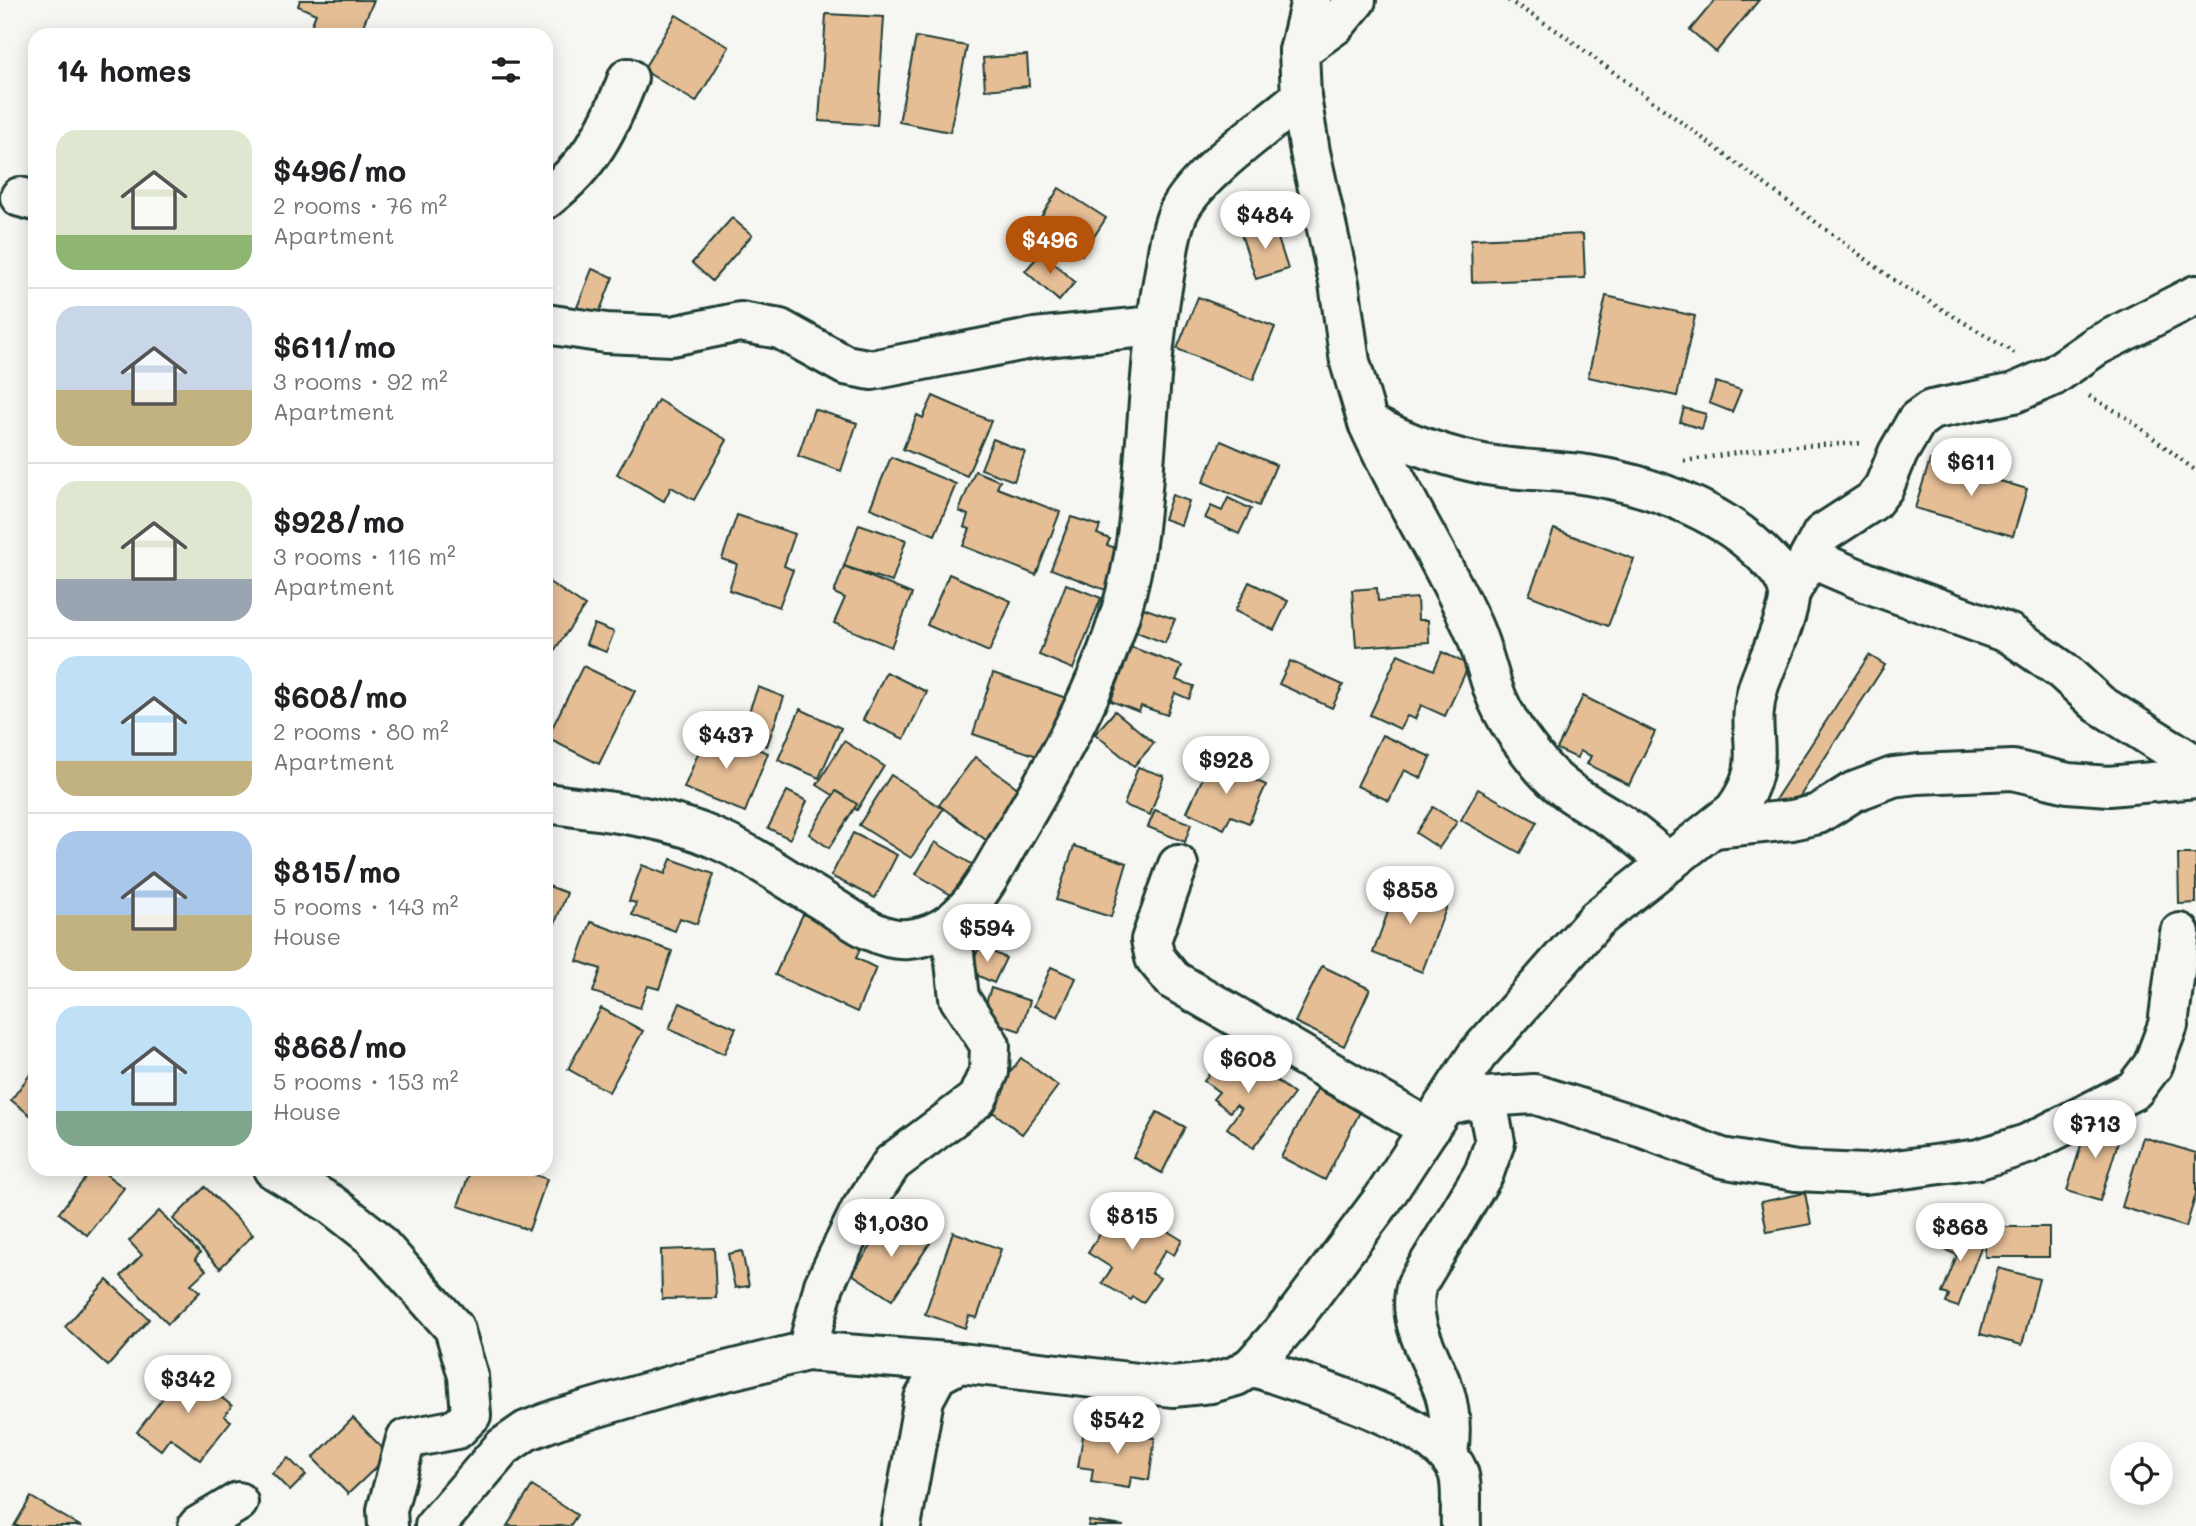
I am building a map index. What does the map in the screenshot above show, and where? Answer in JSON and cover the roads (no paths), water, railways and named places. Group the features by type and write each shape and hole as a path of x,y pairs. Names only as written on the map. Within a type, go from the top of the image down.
{"street":[{"path":"1311,0 1299,51 1301,97 1339,283 1350,362 1368,423 1388,469 1414,510 1428,544 1471,622 1495,695 1516,733 1544,770 1575,796 1622,825 1669,863"},
{"path":"1299,51 1335,25 1356,0"},
{"path":"553,194 572,179 595,149 610,124 628,78"},
{"path":"553,804 658,820 713,837 873,932 904,940 930,935 951,926 969,906 992,870 1072,736 1102,666 1124,599 1137,538 1154,326 1179,211 1197,185 1301,97"},
{"path":"435,1526 503,1447 526,1431 685,1381 807,1351 960,1363 1173,1387 1211,1383 1236,1376 1252,1366 1290,1323 1383,1199 1477,1055 1597,919 1714,828 1734,811 1748,792 1757,755 1752,718 1758,688 1789,595 1822,534 1873,501 1884,487 1917,421 1931,410 2014,393 2053,376 2096,346 2196,295"},
{"path":"553,325 606,333 672,336 740,321 780,329 845,365 872,370 1035,338 1154,326"},
{"path":"1368,423 1407,444 1488,465 1590,475 1666,493 1749,540 1780,570 1789,595"},
{"path":"1810,558 1868,583 2010,634 2063,671 2099,704 2196,765"},
{"path":"1714,828 1792,820 1818,814 1853,792 1893,777 1918,774 2012,770 2068,783 2109,786 2196,778"},
{"path":"1178,866 1151,940 1155,958 1173,980 1437,1117 1486,1097 1534,1094 1643,1128 1722,1158 1796,1171 1865,1174 1979,1160 2027,1144 2134,1090 2153,1065 2168,1025 2180,933"},
{"path":"807,1351 824,1285 860,1212 892,1163 977,1099 989,1072 990,1045 959,998 953,968 951,926"},
{"path":"1448,1454 1451,1427 1444,1394 1418,1329 1412,1302 1418,1284 1484,1173 1495,1142 1486,1097"},
{"path":"285,1176 331,1204 373,1237 454,1328 468,1376 471,1415 457,1430 406,1439 387,1510 388,1526"},
{"path":"901,1526 924,1399 937,1375 960,1363"},
{"path":"1252,1366 1404,1423 1434,1441 1448,1454 1458,1474 1461,1526"},
{"path":"198,1526 238,1502"}]}
